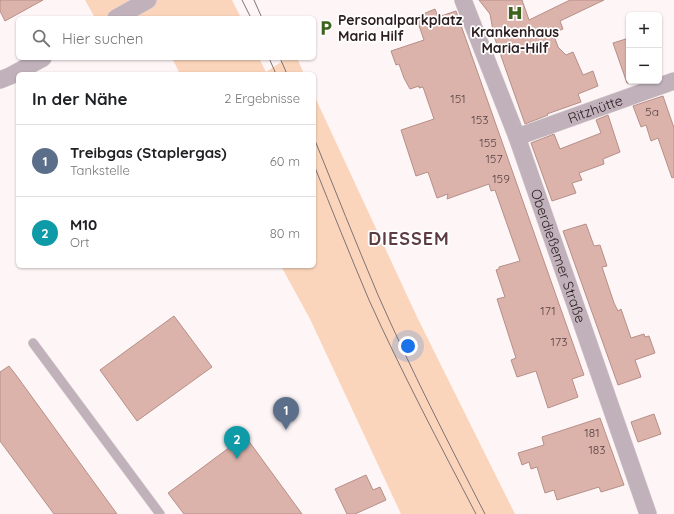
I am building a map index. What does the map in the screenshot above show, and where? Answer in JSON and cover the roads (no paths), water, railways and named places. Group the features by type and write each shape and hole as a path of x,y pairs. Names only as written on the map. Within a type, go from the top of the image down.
{"street":[{"path":"120,16 148,0"},
{"name":"Oberdießemer Straße","path":"464,0 517,137 648,514"},
{"path":"17,72 39,60"},
{"path":"0,80 16,73"},
{"name":"Ritzhütte","path":"517,137 674,81"}],"lane":[{"path":"33,343 160,514"}],"tram line":[{"path":"242,0 250,16"},
{"path":"254,0 261,16"},
{"path":"270,60 275,72"},
{"path":"281,60 286,72"},
{"path":"316,143 378,295 403,351 485,514"},
{"path":"316,170 369,300 394,354 476,514"}],"place":[{"name":"Krankenhaus Maria-Hilf","path":"515,13"},
{"name":"Personalparkplatz Maria Hilf","path":"326,28"},
{"name":"Treibgas (Staplergas)","path":"286,430"},
{"name":"M10","path":"237,459"}],"district":[{"name":"DIESSEM","path":"409,238"}]}
